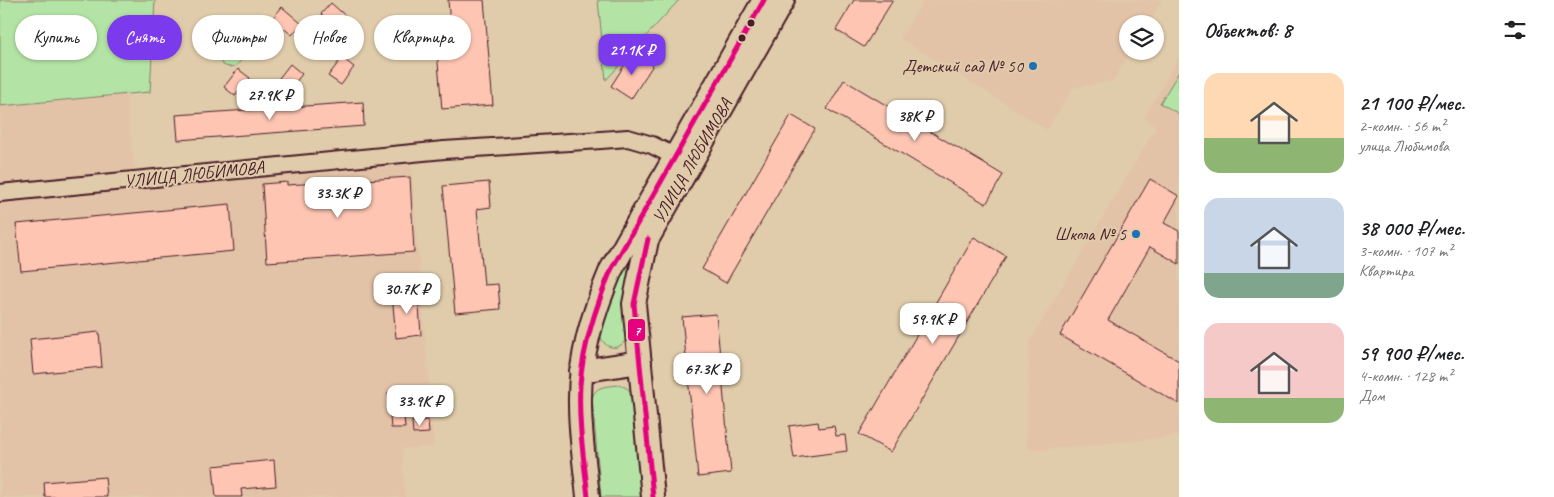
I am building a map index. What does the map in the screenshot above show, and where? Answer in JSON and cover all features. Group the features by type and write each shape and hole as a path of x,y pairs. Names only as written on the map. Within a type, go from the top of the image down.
{"main road":[{"name":"УЛИЦА ЛЮБИМОВА","path":"653,497 634,304 647,240 683,160 764,0"},
{"name":"УЛИЦА ЛЮБИМОВА","path":"588,497 580,405 581,371 587,338 596,306 611,270 683,160 783,0"},
{"path":"581,371 640,362"}],"street":[{"name":"УЛИЦА ЛЮБИМОВА","path":"0,193 444,150 628,138 652,145 683,160"}],"shaded area":[{"name":"Детский сад № 50","path":"924,0 1162,0 1153,15 1119,15 1119,60 1126,60 1113,81 1073,88 1047,130 900,38"},
{"name":"Школа № 5","path":"1179,56 1179,436 1039,450 1026,448 1030,341 1156,127 1144,118"},
{"path":"124,76 136,190 411,163 434,446 402,449 405,497 0,497 0,86"}],"green space":[{"path":"0,0 155,0 154,15 107,15 107,60 152,60 150,92 0,106"},
{"path":"598,0 679,0 606,80"},
{"path":"218,60 242,60 235,67 225,67"},
{"path":"1179,72 1179,114 1160,103"},
{"path":"632,252 628,335 620,346 610,347 602,340 600,328 614,289"},
{"path":"618,385 627,388 632,396 642,497 601,497 592,398 599,389"}],"building":[{"path":"448,0 484,0 493,105 442,109 438,60 471,60 471,15 449,15"},
{"path":"854,0 893,0 864,47 836,30"},
{"path":"331,3 344,15 322,15"},
{"path":"282,7 294,17 294,33 292,35 284,29 284,15 275,15"},
{"path":"633,52 653,65 631,99 611,86"},
{"path":"340,60 345,60 354,67 341,85 328,76"},
{"path":"290,64 302,74 288,92 276,82"},
{"path":"238,69 250,78 235,96 224,87"},
{"path":"844,80 1003,175 986,204 827,109"},
{"path":"363,102 364,126 178,140 176,115"},
{"path":"791,115 815,129 726,283 702,269"},
{"path":"410,177 414,252 267,262 262,184 287,182 287,185"},
{"path":"1150,179 1179,196 1164,223 1179,231 1179,264 1150,247 1108,320 1179,361 1179,404 1060,335"},
{"path":"489,182 491,207 477,209 484,285 498,284 500,309 455,313 443,186"},
{"path":"230,204 234,251 21,271 16,224"},
{"path":"974,237 1006,256 891,452 859,434"},
{"path":"418,292 421,335 396,338 392,294"},
{"path":"716,314 731,473 698,477 682,317"},
{"path":"99,332 102,367 33,374 30,339"},
{"path":"402,390 405,428 391,428 388,392"},
{"path":"428,420 429,433 413,434 412,421"},
{"path":"818,422 819,428 834,426 836,436 845,435 847,451 794,458 789,426"},
{"path":"274,460 276,486 241,489 242,497 216,497 213,466"},
{"path":"105,477 107,497 45,497 44,482"}],"transit line":[{"name":"7","path":"588,497 583,455 580,385 587,341 600,298 611,270 764,0"},
{"name":"7","path":"648,239 634,304 653,497"}],"place":[{"name":"Детский сад № 50","path":"1033,66"},
{"name":"Школа № 5","path":"1136,234"}]}
